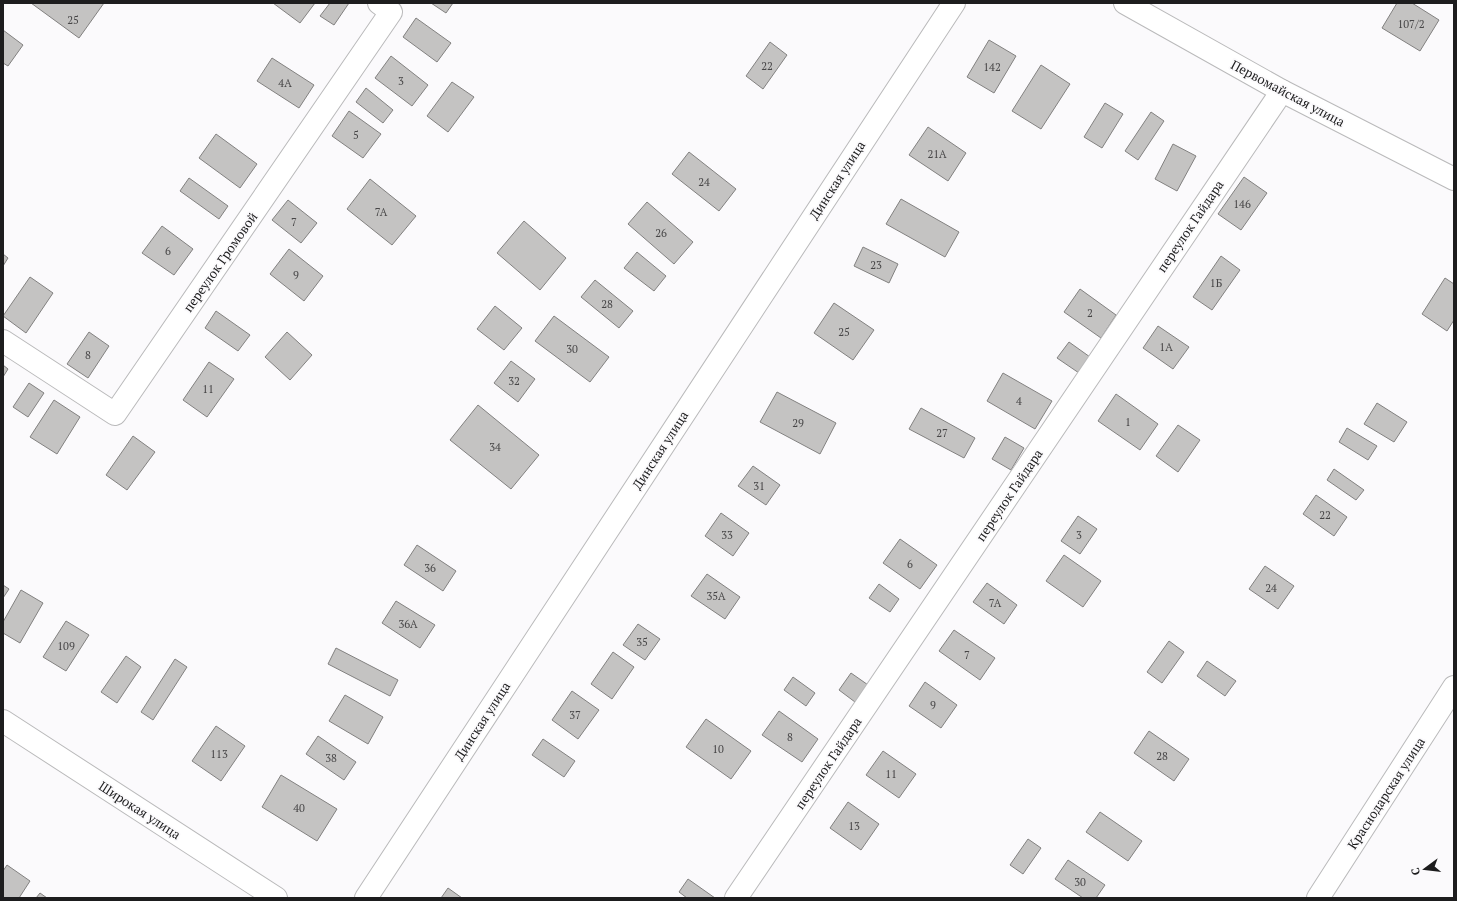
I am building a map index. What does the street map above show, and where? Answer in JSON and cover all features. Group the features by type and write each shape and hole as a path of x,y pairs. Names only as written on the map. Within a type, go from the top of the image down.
{"street":[{"name":"переулок Громовой","path":"3,341 115,414 391,12 379,3"},
{"name":"Динская улица","path":"366,898 954,3"},
{"name":"Первомайская улица","path":"1125,3 1282,92 1454,179"},
{"name":"переулок Гайдара","path":"736,898 1282,92"},
{"name":"Краснодарская улица","path":"1318,898 1454,687"},
{"name":"Широкая улица","path":"3,721 276,898"}],"building":[{"path":"31,3 104,3 79,38"},
{"path":"273,3 315,3 300,23"},
{"path":"330,3 349,3 334,25 320,16"},
{"path":"431,3 453,3 446,13"},
{"path":"1397,3 1412,3 1439,20 1420,51 1382,28"},
{"path":"416,18 451,43 437,62 403,37"},
{"path":"3,30 23,45 8,66 3,63"},
{"path":"989,40 1016,56 994,93 967,77"},
{"path":"770,42 787,55 763,89 746,76"},
{"path":"391,56 428,85 412,106 375,78"},
{"path":"272,58 314,85 299,108 257,81"},
{"path":"1041,65 1070,84 1041,129 1012,111"},
{"path":"452,82 474,97 448,132 427,116"},
{"path":"366,88 393,110 383,123 356,102"},
{"path":"1105,103 1123,114 1102,148 1084,137"},
{"path":"349,111 381,134 363,158 332,136"},
{"path":"1151,112 1164,121 1138,160 1125,151"},
{"path":"928,127 966,153 948,181 909,155"},
{"path":"216,134 257,164 240,188 199,158"},
{"path":"1173,144 1196,156 1177,191 1155,179"},
{"path":"689,152 736,189 719,211 672,174"},
{"path":"1244,177 1267,193 1241,230 1218,214"},
{"path":"189,178 228,206 219,219 180,191"},
{"path":"370,179 416,216 392,245 347,209"},
{"path":"901,199 959,232 945,257 886,224"},
{"path":"288,200 317,223 301,243 272,220"},
{"path":"647,202 693,242 674,264 628,224"},
{"path":"524,221 566,258 540,290 497,253"},
{"path":"162,226 193,249 174,275 142,253"},
{"path":"863,247 898,264 889,283 854,266"},
{"path":"289,249 323,276 304,301 270,274"},
{"path":"637,252 666,276 654,291 624,268"},
{"path":"3,254 8,258 3,266"},
{"path":"1221,256 1240,270 1212,310 1193,297"},
{"path":"30,277 53,293 26,333 3,316"},
{"path":"1445,278 1454,284 1454,320 1447,331 1422,314"},
{"path":"595,280 633,311 619,328 581,297"},
{"path":"1080,289 1116,315 1101,338 1064,312"},
{"path":"834,303 874,330 853,360 814,333"},
{"path":"495,306 522,328 504,350 477,329"},
{"path":"216,311 250,335 238,351 205,328"},
{"path":"554,316 609,357 590,382 535,341"},
{"path":"1158,326 1189,347 1173,369 1143,348"},
{"path":"89,332 109,346 88,378 67,364"},
{"path":"287,332 312,355 290,380 265,357"},
{"path":"1069,342 1090,357 1079,373 1057,358"},
{"path":"511,361 535,379 518,402 494,383"},
{"path":"209,362 234,379 207,417 183,400"},
{"path":"3,365 8,369 3,377"},
{"path":"1003,373 1052,401 1035,429 987,401"},
{"path":"29,383 44,393 28,417 13,407"},
{"path":"777,392 836,423 820,454 760,422"},
{"path":"1116,394 1158,424 1140,450 1098,421"},
{"path":"54,400 80,417 57,454 30,437"},
{"path":"1377,403 1407,422 1394,442 1364,424"},
{"path":"478,405 539,455 511,489 450,440"},
{"path":"921,408 975,438 964,458 909,429"},
{"path":"1178,425 1200,440 1178,472 1156,456"},
{"path":"1347,428 1377,446 1368,460 1339,442"},
{"path":"133,436 155,452 127,490 106,475"},
{"path":"1005,437 1024,448 1011,470 992,459"},
{"path":"753,466 780,485 766,505 738,486"},
{"path":"1334,469 1364,490 1356,500 1327,480"},
{"path":"1316,495 1347,517 1334,536 1303,514"},
{"path":"721,513 749,533 733,556 705,536"},
{"path":"1078,516 1097,529 1080,554 1061,541"},
{"path":"900,539 937,565 920,589 883,563"},
{"path":"417,545 456,571 443,591 404,565"},
{"path":"1064,555 1101,581 1083,607 1046,581"},
{"path":"1265,566 1294,586 1278,609 1249,589"},
{"path":"707,574 740,597 725,619 691,596"},
{"path":"987,583 1017,605 1004,624 973,602"},
{"path":"879,584 899,599 890,612 869,598"},
{"path":"3,585 9,589 3,598"},
{"path":"21,590 43,603 20,643 3,633 3,622"},
{"path":"396,601 435,625 420,648 382,623"},
{"path":"66,621 89,635 66,671 43,657"},
{"path":"638,624 660,639 645,660 623,645"},
{"path":"954,630 995,658 980,680 939,651"},
{"path":"1169,641 1184,652 1162,683 1147,672"},
{"path":"336,648 398,680 390,696 328,664"},
{"path":"613,652 634,667 612,699 591,684"},
{"path":"126,656 141,667 117,703 101,692"},
{"path":"175,659 187,667 153,720 141,712"},
{"path":"1207,661 1236,681 1225,696 1197,676"},
{"path":"851,673 871,687 859,705 839,690"},
{"path":"793,677 815,693 806,706 784,690"},
{"path":"925,682 957,705 941,728 909,706"},
{"path":"572,691 599,710 578,739 552,720"},
{"path":"345,695 383,717 368,744 329,721"},
{"path":"779,711 818,739 802,762 762,735"},
{"path":"706,719 751,751 731,779 686,747"},
{"path":"216,726 245,746 221,781 192,761"},
{"path":"1149,731 1189,759 1174,781 1134,753"},
{"path":"318,736 356,762 344,780 306,754"},
{"path":"543,739 575,761 564,777 532,755"},
{"path":"883,751 916,774 899,798 866,775"},
{"path":"281,775 337,809 317,841 262,807"},
{"path":"848,802 879,824 861,850 830,828"},
{"path":"1100,812 1142,841 1128,861 1086,832"},
{"path":"1028,839 1041,848 1023,874 1010,865"},
{"path":"1068,860 1105,885 1096,898 1083,898 1055,879"},
{"path":"7,865 30,881 19,898 3,898 3,871"},
{"path":"688,879 715,898 687,898 679,892"},
{"path":"448,888 462,898 441,898"},
{"path":"40,893 47,898 36,898"}]}
